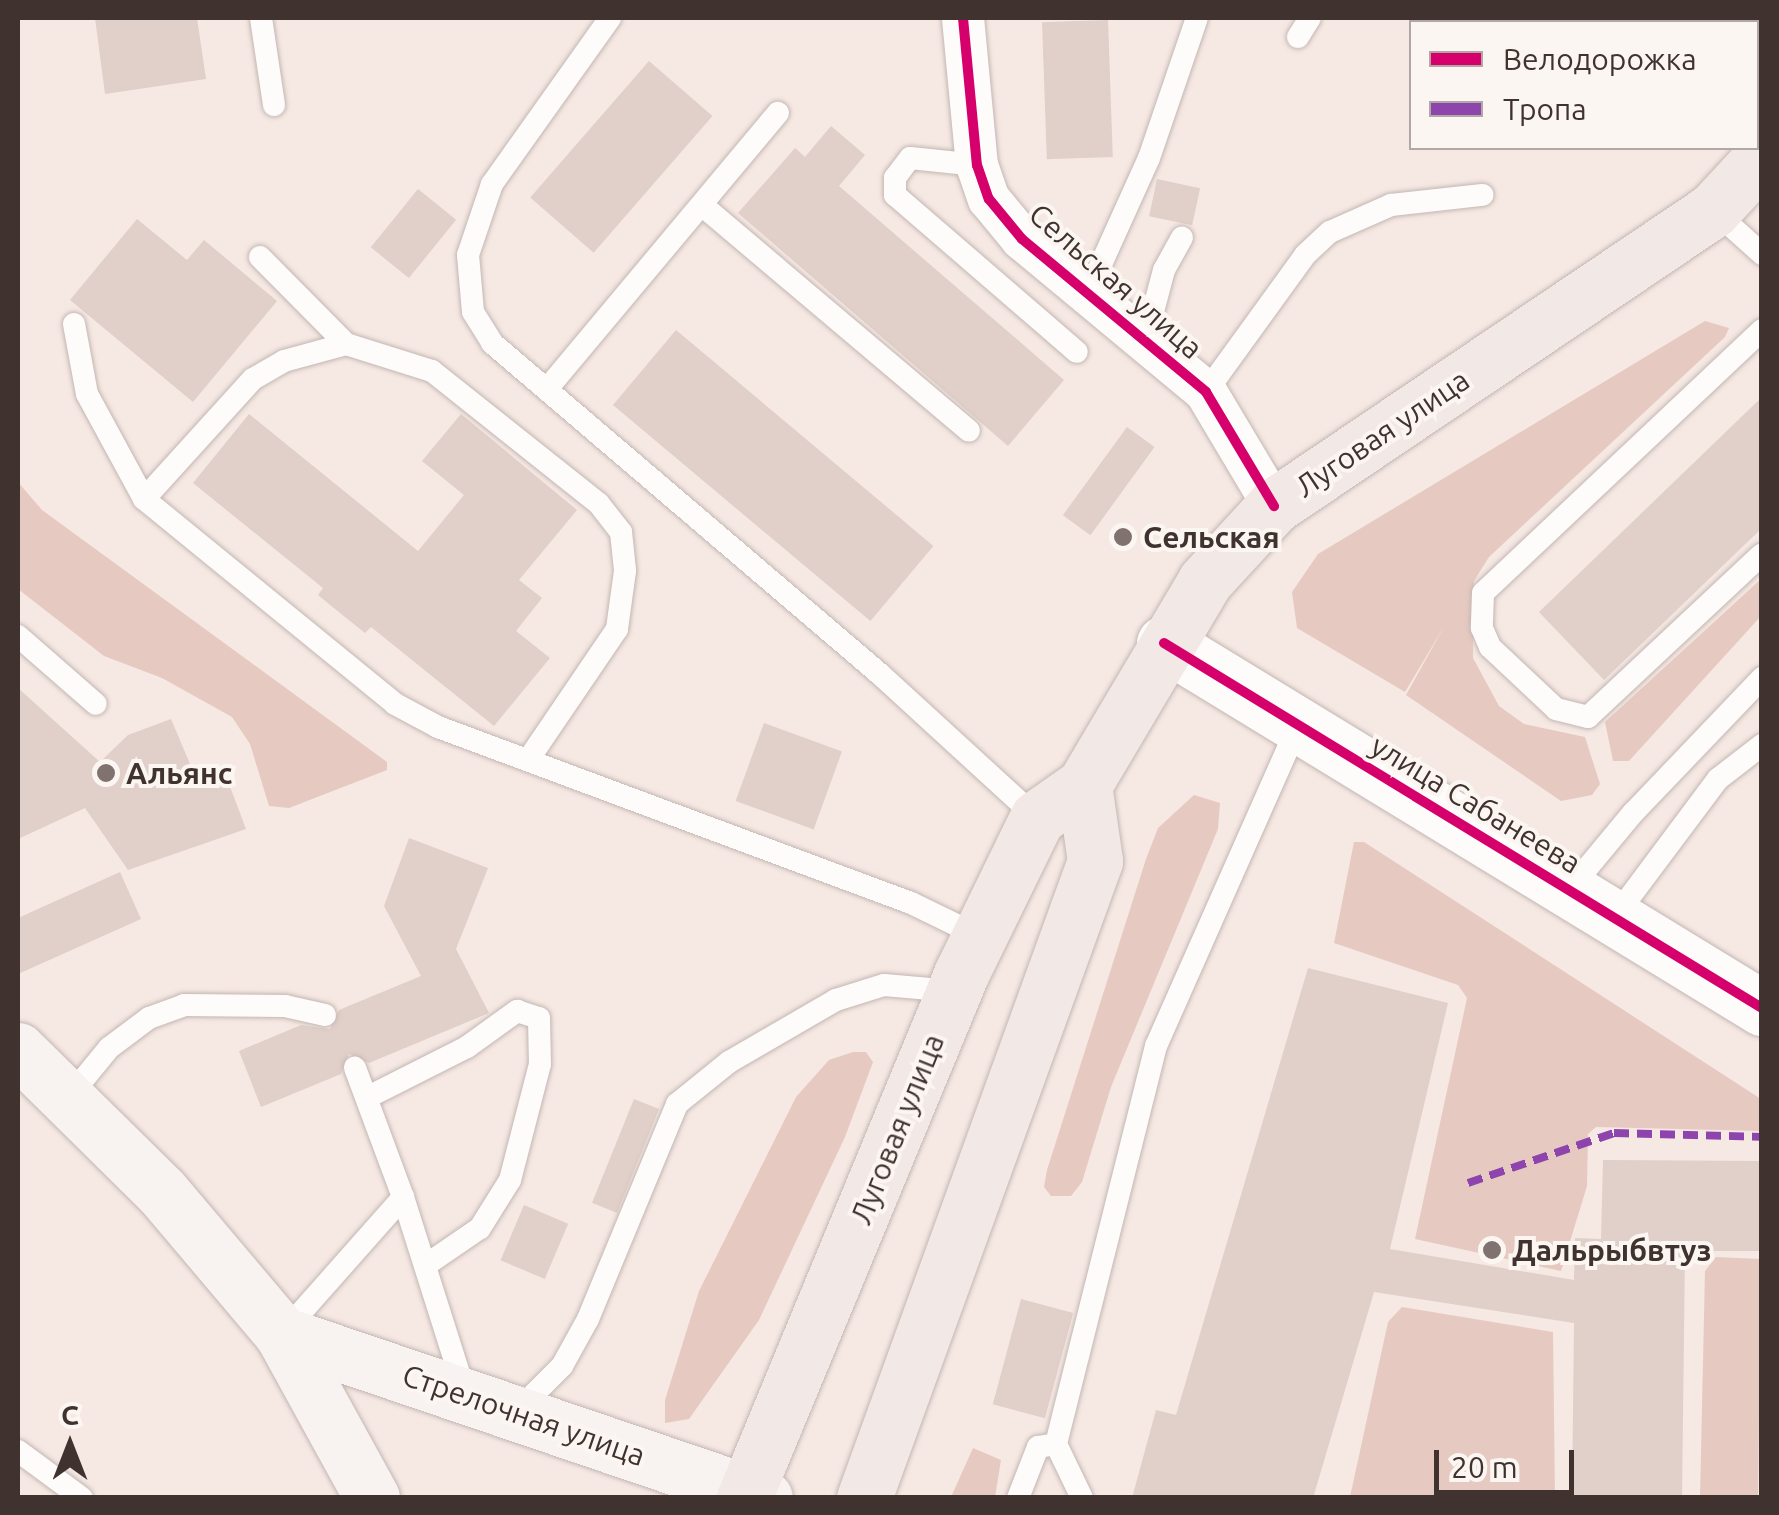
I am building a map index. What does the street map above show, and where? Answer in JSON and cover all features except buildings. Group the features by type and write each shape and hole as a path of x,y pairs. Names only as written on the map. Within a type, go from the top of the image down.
{"main road":[{"name":"Луговая улица","path":"752,1495 954,990 1037,818 1084,785 1164,643 1205,582 1274,506 1714,210 1762,157"},
{"path":"864,1498 1095,861 1084,785"},
{"path":"18,1050 162,1192 282,1334 372,1498"},
{"name":"Стрелочная улица","path":"282,1334 752,1495"}],"street":[{"name":"Сельская улица","path":"963,18 978,166 989,200 1022,239 1146,338 1206,392 1274,506"},
{"name":"улица Сабанеева","path":"1164,643 1762,1008"}],"lane":[{"path":"261,18 274,104"},
{"path":"610,18 492,184 468,255 473,312 492,343 1037,818"},
{"name":"Сельская улица","path":"1088,293 1149,158 1191,19"},
{"path":"547,388 778,113"},
{"path":"978,166 910,158 896,178 896,195 1078,352"},
{"path":"1206,392 1305,255 1330,232 1391,205 1482,195"},
{"path":"703,206 970,431"},
{"path":"1714,210 1762,254"},
{"path":"1146,338 1164,270 1182,238"},
{"path":"260,256 346,344 432,371 599,504 621,532 625,571 617,628 530,758"},
{"path":"74,324 87,394 144,499 395,704 438,727 530,758 911,903 979,936"},
{"path":"1762,330 1483,593 1482,628 1490,647 1556,709 1588,716 1762,554"},
{"path":"144,499 253,379 284,361 346,344"},
{"path":"18,636 96,704"},
{"path":"1592,904 1632,813 1762,678"},
{"path":"1082,1498 1056,1444 1156,1046 1298,726"},
{"path":"1592,904 1718,779 1762,744"},
{"path":"516,1413 562,1366 588,1319 677,1104 729,1062 836,1000 884,985 954,990"},
{"path":"68,1098 109,1048 149,1018 184,1005 285,1006 325,1015"},
{"path":"368,1097 467,1047 517,1012 539,1018 540,1064 510,1180 480,1228 426,1264"},
{"path":"355,1068 426,1264 466,1396"},
{"path":"282,1334 402,1196"},
{"path":"1018,1498 1038,1448 1056,1444"},
{"path":"18,1451 82,1498"}],"shaded area":[{"path":"1705,321 1729,328 1725,337 1489,557 1474,581 1473,658 1499,706 1524,724 1585,737 1600,784 1592,795 1561,801 1406,695 1445,625 1405,692 1297,628 1292,592 1318,554"},
{"path":"18,482 42,510 387,762 387,770 289,808 269,806 250,744 232,717 162,678 104,656 18,589"},
{"path":"1761,579 1761,616 1629,761 1613,761 1605,722"},
{"path":"1194,795 1220,803 1218,829 1111,1087 1082,1182 1071,1196 1051,1196 1044,1187 1047,1170 1146,859 1158,828"},
{"path":"1354,842 1364,842 1761,1099 1761,1131 1596,1127 1588,1134 1587,1186 1561,1271 1415,1239 1467,998 1458,985 1334,943"},
{"path":"866,1052 873,1062 845,1137 759,1320 689,1419 665,1423 665,1400 699,1291 796,1097 829,1060"},
{"path":"1716,1257 1761,1259 1758,1497 1700,1497 1705,1271"},
{"path":"1402,1307 1553,1332 1555,1497 1350,1497 1388,1322"},
{"path":"973,1448 1001,1460 995,1497 951,1497"}],"marked path":[{"path":"1468,1183 1614,1133 1762,1137"}],"cycle path":[{"path":"963,18 977,165 989,199 1022,239 1206,392 1274,506"},
{"path":"1164,643 1762,1008"}],"place":[{"name":"Сельская","path":"1123,537"},
{"name":"Альянс","path":"106,773"},
{"name":"Дальрыбвтуз","path":"1492,1250"}]}
